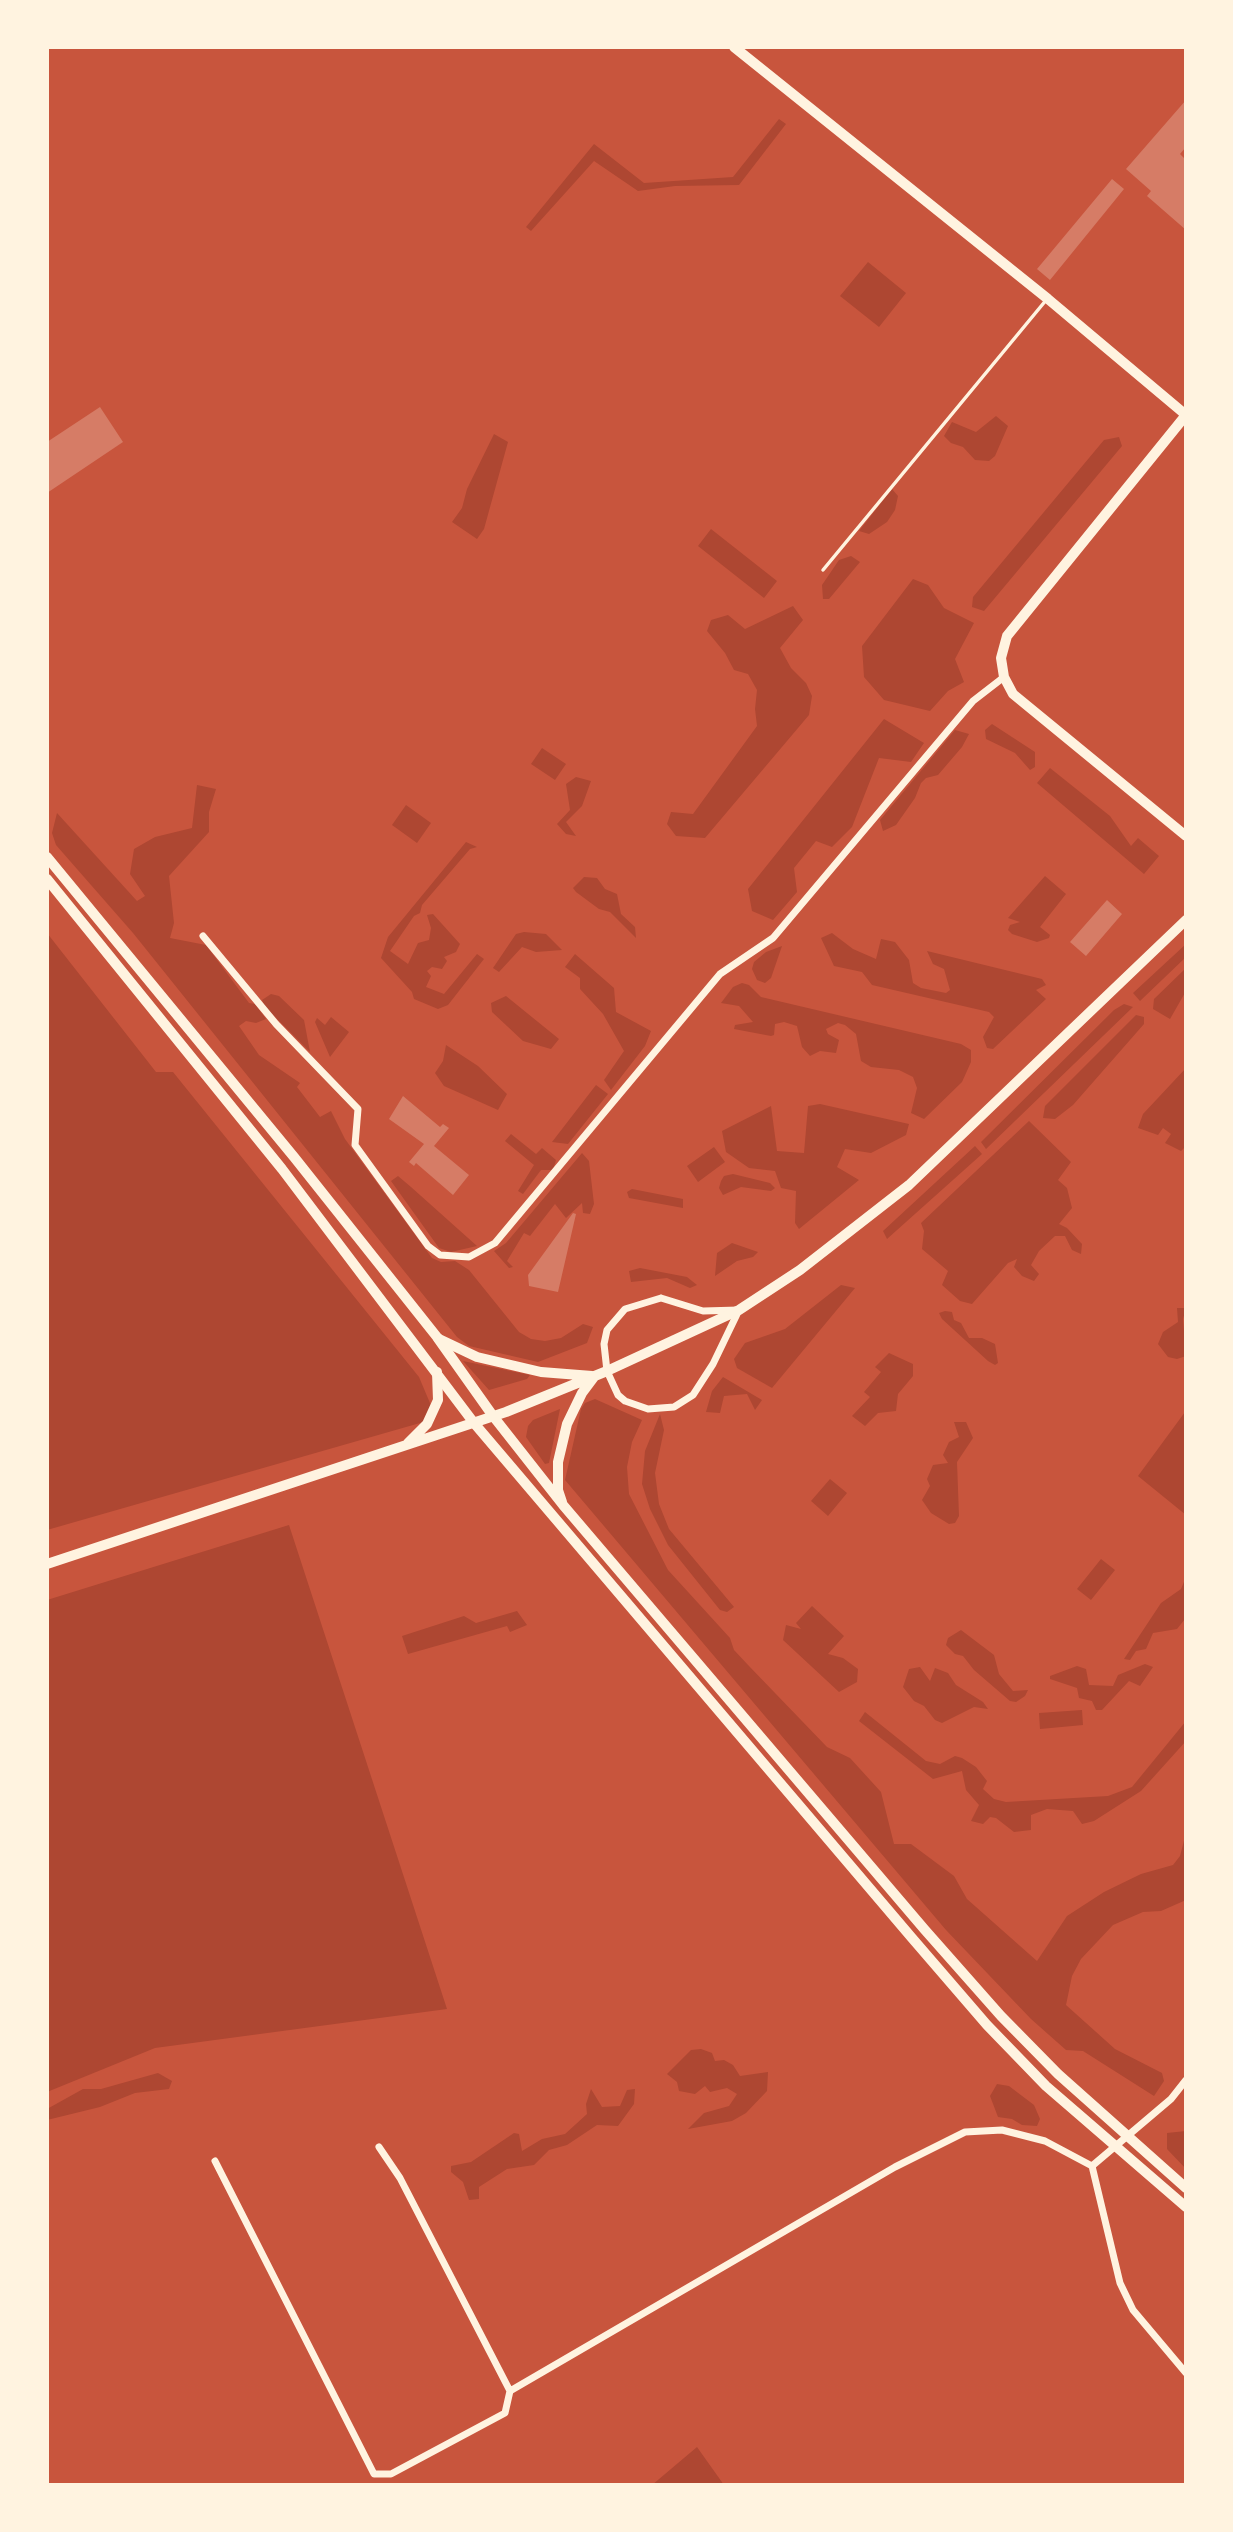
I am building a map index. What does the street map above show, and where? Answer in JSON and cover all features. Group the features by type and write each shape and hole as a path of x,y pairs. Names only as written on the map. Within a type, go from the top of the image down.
{"main road":[{"path":"734,47 1048,299 1186,415 1007,636 1001,658 1004,677 1013,694 1186,836"},
{"path":"47,857 294,1157 437,1337 493,1416 563,1505 1001,2016 1125,2137 1186,2188"},
{"path":"47,879 282,1168 474,1423 987,2025 1046,2086 1186,2207"},
{"path":"47,1564 474,1423 595,1377 739,1310 829,1248 909,1185 1186,920"},
{"path":"437,1337 452,1347 477,1357 541,1372 595,1377"},
{"path":"406,1445 427,1424 438,1400 438,1372"},
{"path":"563,1505 558,1490 558,1462 567,1424 582,1393 595,1377"}],"street":[{"path":"203,936 276,1024 358,1109 355,1144 428,1246 440,1255 469,1257 495,1243 720,974 773,938 973,701 1004,677"},
{"path":"660,1298 703,1311 739,1310 713,1364 685,1402 674,1407 648,1409 625,1401 611,1384 603,1355 607,1330 625,1309 660,1298"},
{"path":"1092,2166 1171,2099 1186,2080"},
{"path":"510,2391 895,2167 965,2132 1002,2130 1045,2141 1092,2166 1120,2283 1133,2310 1186,2373"},
{"path":"215,2161 374,2474 391,2474 505,2413 510,2391 400,2178 379,2147"}],"lane":[{"path":"822,570 1048,299"}],"shaded area":[{"path":"779,119 786,124 739,185 675,186 638,191 594,161 531,231 526,227 594,144 644,183 733,177"},
{"path":"868,262 906,293 879,327 840,296"},
{"path":"996,416 1008,426 995,456 989,461 975,460 963,447 951,443 944,436 952,422 976,432"},
{"path":"494,434 508,442 484,529 477,539 452,522 462,508 467,489"},
{"path":"1119,437 1122,446 984,611 972,607 973,597 1104,440"},
{"path":"892,489 898,496 895,510 887,522 869,534 859,531"},
{"path":"711,529 777,581 764,598 698,546"},
{"path":"851,556 860,562 829,599 823,599 822,585 839,560"},
{"path":"913,579 928,585 944,608 974,623 955,659 964,682 948,691 930,711 884,700 864,677 862,646"},
{"path":"793,606 803,620 780,648 791,668 806,683 812,696 809,715 705,838 676,836 667,824 671,812 693,814 757,726 757,690 748,674 734,670 725,653 707,631 711,620 728,615 745,629"},
{"path":"884,719 924,743 911,762 879,758 852,827 832,847 816,841 794,868 797,892 773,920 752,911 748,889"},
{"path":"992,724 1035,752 1035,767 1030,770 1015,753 986,739 985,730"},
{"path":"955,730 969,734 962,747 938,775 926,778 921,783 915,798 896,825 883,831 880,820"},
{"path":"542,748 566,764 555,780 531,764"},
{"path":"1050,768 1110,816 1131,846 1138,838 1159,856 1144,874 1037,783"},
{"path":"576,777 591,781 582,806 566,822 576,836 566,834 557,824 570,810 566,784"},
{"path":"197,785 216,789 209,812 209,832 169,876 174,923 170,938 206,945 249,1003 255,1004 266,1019 256,1023 246,1021 239,1026 259,1055 300,1083 297,1087 320,1117 331,1111 345,1139 432,1258 441,1262 455,1261 469,1270 519,1332 531,1339 545,1341 561,1338 583,1324 593,1327 587,1343 538,1362 469,1346 457,1337 133,933 56,845 52,833 57,813 137,901 145,896 130,874 134,849 155,837 192,828"},
{"path":"406,805 431,823 417,843 392,825"},
{"path":"466,842 477,847 470,849 422,905 420,913 414,916 390,951 408,964 418,943 429,940 431,928 427,915 433,914 460,944 456,952 444,957 447,961 442,969 432,967 427,971 431,976 426,987 444,994 477,954 484,959 448,1005 438,1009 414,999 412,992 381,958 388,937"},
{"path":"1045,876 1066,894 1040,927 1050,935 1049,938 1037,942 1012,934 1008,930 1010,925 1020,922 1008,918"},
{"path":"584,877 597,878 605,889 617,894 621,914 635,927 636,938 610,912 599,909 576,892 573,888"},
{"path":"47,933 156,1072 173,1072 419,1377 435,1415 427,1421 47,1530"},
{"path":"832,933 853,949 876,959 881,939 895,942 909,960 913,983 921,988 946,993 950,990 944,969 933,964 927,951 1042,979 1046,985 1036,990 1046,999 993,1049 987,1048 983,1037 994,1017 989,1012 872,985 862,972 834,966 821,938"},
{"path":"516,934 546,934 562,950 536,952 522,947 499,972 493,968"},
{"path":"1186,944 1186,957 1140,1001 1133,993"},
{"path":"782,946 771,978 765,983 757,980 752,969 754,962 766,952"},
{"path":"575,954 614,988 616,1012 651,1031 645,1046 611,1090 604,1080 624,1051 603,1014 580,989 580,978 565,967"},
{"path":"1186,968 1186,991 1170,1019 1153,1009 1154,999"},
{"path":"742,983 749,985 761,997 961,1044 971,1050 971,1062 962,1082 924,1119 911,1113 917,1088 913,1077 899,1070 871,1067 861,1061 856,1034 845,1025 838,1023 826,1029 828,1034 839,1040 836,1053 820,1051 810,1056 802,1047 797,1026 784,1022 775,1024 774,1035 771,1036 734,1029 735,1025 753,1022 739,1006 721,1003 733,987"},
{"path":"271,994 279,996 304,1020 310,1052 265,1007 262,1000"},
{"path":"506,996 559,1039 551,1049 523,1041 492,1012 491,1003"},
{"path":"1124,1004 1133,1007 986,1149 981,1142 1114,1010"},
{"path":"1136,1015 1144,1017 1144,1024 1073,1105 1055,1119 1043,1118 1045,1106"},
{"path":"331,1017 349,1032 330,1057 315,1022 317,1018 325,1025"},
{"path":"446,1045 478,1066 507,1094 498,1110 444,1086 435,1073 443,1061"},
{"path":"1186,1068 1186,1146 1181,1151 1165,1143 1171,1134 1163,1128 1158,1135 1138,1128 1143,1114"},
{"path":"596,1085 608,1094 568,1144 552,1142"},
{"path":"820,1104 909,1124 906,1135 871,1153 845,1149 837,1167 859,1180 799,1229 795,1223 796,1191 781,1188 775,1171 749,1168 726,1152 722,1131 771,1106 777,1151 804,1153 808,1106"},
{"path":"1029,1121 1071,1162 1058,1180 1067,1188 1072,1208 1059,1224 1067,1228 1082,1244 1081,1254 1072,1250 1065,1236 1055,1236 1039,1251 1031,1265 1039,1274 1034,1281 1022,1276 1014,1267 1017,1259 1008,1263 972,1304 960,1301 942,1285 948,1271 922,1249 924,1231 921,1223"},
{"path":"511,1134 536,1154 542,1148 556,1160 553,1170 541,1170 523,1194 518,1191 534,1165 505,1141"},
{"path":"975,1146 982,1154 887,1239 883,1231"},
{"path":"714,1147 725,1162 698,1182 687,1166"},
{"path":"582,1153 589,1161 594,1204 590,1214 583,1213 582,1203 566,1218 555,1204 530,1236 524,1233 507,1261 513,1267 509,1268 494,1251 506,1243"},
{"path":"733,1174 770,1183 775,1188 771,1191 741,1187 723,1195 719,1188 721,1181 724,1176"},
{"path":"398,1176 477,1246 451,1252 439,1248 391,1181"},
{"path":"632,1189 683,1199 683,1208 629,1198 627,1192"},
{"path":"732,1243 758,1252 753,1257 737,1261 715,1276 717,1253"},
{"path":"640,1268 687,1277 697,1285 690,1288 667,1278 631,1282 629,1271"},
{"path":"841,1285 855,1288 772,1388 737,1368 734,1359 745,1343 785,1329"},
{"path":"1177,1308 1186,1308 1183,1319 1186,1356 1177,1359 1168,1357 1158,1344 1163,1332 1178,1322"},
{"path":"952,1312 954,1320 961,1323 969,1338 982,1338 995,1344 998,1363 995,1365 988,1361 942,1319 939,1313"},
{"path":"889,1353 913,1364 913,1376 898,1394 896,1411 878,1413 865,1426 852,1416 870,1397 864,1392 881,1372 875,1367"},
{"path":"463,1361 530,1375 527,1379 489,1390"},
{"path":"723,1377 762,1400 755,1410 747,1394 724,1396 720,1413 706,1412 712,1391"},
{"path":"595,1399 642,1420 632,1442 627,1467 629,1494 668,1570 730,1638 734,1650 749,1666 827,1747 850,1758 881,1792 894,1844 911,1844 954,1876 967,1899 1037,1961 1067,1916 1104,1892 1141,1874 1173,1865 1180,1856 1186,1833 1186,1900 1161,1911 1143,1912 1113,1925 1081,1959 1072,1976 1066,2005 1115,2049 1162,2073 1164,2081 1154,2096 1083,2051 1066,2050 1031,2019 946,1930 565,1480 581,1409 585,1403"},
{"path":"560,1409 549,1463 545,1464 526,1437 528,1426 533,1420"},
{"path":"1186,1413 1186,1515 1138,1476"},
{"path":"660,1414 664,1430 655,1473 659,1504 669,1529 734,1607 727,1612 720,1610 668,1545 650,1509 642,1484 645,1451"},
{"path":"954,1422 966,1422 973,1438 957,1462 959,1516 955,1523 949,1524 931,1513 922,1500 930,1486 927,1479 933,1465 948,1463 943,1455 949,1442 959,1437"},
{"path":"830,1479 847,1493 828,1516 811,1501"},
{"path":"289,1525 447,2009 155,2048 47,2092 47,1600"},
{"path":"1101,1559 1115,1570 1091,1600 1077,1589"},
{"path":"1186,1577 1185,1619 1177,1629 1153,1633 1146,1649 1136,1651 1130,1660 1124,1659 1161,1603 1181,1589"},
{"path":"812,1606 844,1636 828,1654 843,1658 858,1669 857,1682 839,1692 783,1640 786,1625 801,1629 796,1623"},
{"path":"517,1611 527,1625 510,1632 507,1626 408,1654 402,1636 464,1616 476,1623"},
{"path":"961,1630 994,1655 999,1674 1013,1691 1028,1690 1025,1696 1016,1702 1010,1701 974,1670 963,1656 955,1654 946,1645 948,1638"},
{"path":"1145,1664 1153,1667 1140,1686 1129,1681 1102,1710 1096,1710 1092,1701 1079,1698 1077,1688 1050,1679 1050,1676 1077,1666 1086,1669 1089,1685 1113,1686 1118,1675"},
{"path":"920,1667 930,1681 935,1668 948,1673 956,1685 983,1702 988,1709 974,1707 942,1723 935,1720 903,1687 909,1669"},
{"path":"1082,1710 1083,1725 1040,1729 1039,1713"},
{"path":"865,1712 926,1761 940,1764 955,1756 962,1758 976,1767 987,1781 983,1789 994,1799 1006,1802 1108,1796 1132,1787 1186,1721 1186,1741 1141,1791 1094,1821 1082,1824 1073,1811 1047,1809 1031,1815 1031,1830 1014,1832 996,1818 990,1817 983,1824 971,1821 979,1805 966,1790 962,1771 933,1779 859,1721"},
{"path":"701,2049 712,2053 715,2061 724,2060 733,2065 740,2076 768,2072 767,2091 746,2113 732,2121 688,2129 704,2113 729,2106 737,2094 727,2088 710,2092 705,2086 695,2094 679,2091 677,2082 667,2074 691,2050"},
{"path":"158,2073 172,2081 169,2089 135,2093 100,2107 47,2120 47,2109 83,2089 101,2089"},
{"path":"997,2084 1009,2086 1034,2105 1040,2119 1037,2126 1022,2125 1012,2119 998,2117 990,2096"},
{"path":"591,2089 602,2107 620,2106 627,2090 635,2089 634,2104 618,2126 597,2125 567,2145 549,2150 534,2165 507,2169 479,2187 479,2199 469,2200 463,2182 451,2172 451,2166 471,2162 514,2133 519,2134 522,2151 542,2139 565,2134 587,2114 586,2104"},
{"path":"1186,2131 1186,2169 1167,2149 1167,2133"},
{"path":"697,2447 724,2485 652,2485"}],"building":[{"path":"1186,100 1186,147 1180,154 1186,160 1186,230 1147,196 1151,191 1126,169"},
{"path":"1112,179 1124,189 1050,280 1037,269"},
{"path":"100,407 123,442 47,493 47,442"},
{"path":"1107,900 1122,914 1086,956 1070,942"},
{"path":"403,1096 440,1127 443,1124 449,1128 434,1146 469,1175 453,1195 416,1163 414,1166 409,1162 424,1144 389,1119"},
{"path":"573,1213 576,1214 558,1292 529,1286 528,1275"}]}
